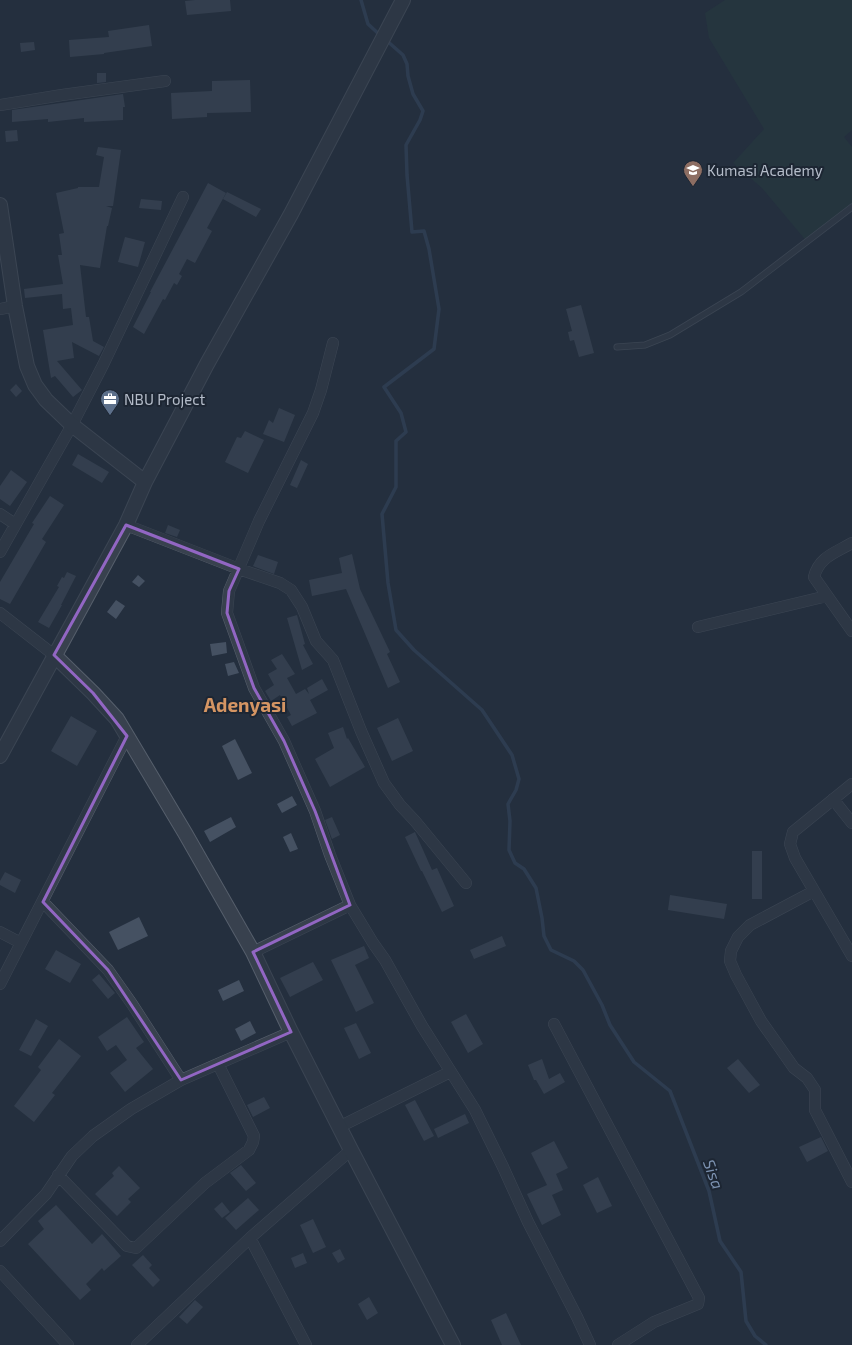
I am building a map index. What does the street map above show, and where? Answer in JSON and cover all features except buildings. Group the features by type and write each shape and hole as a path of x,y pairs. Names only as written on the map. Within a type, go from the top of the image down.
{"street":[{"path":"0,756 126,525 145,482 207,364 291,214 403,0"},
{"path":"0,104 165,81"},
{"path":"0,552 14,524 72,425 103,365 183,197"},
{"path":"0,205 15,306 27,366 36,385 46,400 72,425 145,482"},
{"path":"0,309 15,306"},
{"path":"333,343 322,390 259,521 229,591 228,614 254,688 284,741 315,811 330,855 350,905 385,960 422,1026 474,1110 590,1345"},
{"path":"0,514 14,524"},
{"path":"126,525 239,569 280,583 291,590 302,607 316,641 333,660 361,731 384,783 400,806 415,821 466,883"},
{"path":"852,543 822,561 816,568 814,577 852,632"},
{"path":"698,627 828,596"},
{"path":"0,613 54,655 117,719 128,736 253,952 291,1032 351,1150 453,1345"},
{"path":"0,984 128,736"},
{"path":"852,784 793,832 790,844 795,858 852,956"},
{"path":"833,799 852,822"},
{"path":"814,891 750,925 738,937 731,951 730,961 736,975 762,1021 794,1068 807,1078 815,1090 815,1110 852,1182"},
{"path":"43,902 108,970 132,1004 180,1080"},
{"path":"253,952 350,905"},
{"path":"0,932 21,943"},
{"path":"554,1024 699,1298 698,1304 654,1322 618,1345"},
{"path":"0,1242 46,1194 72,1156 93,1136 131,1109 180,1080 291,1032"},
{"path":"58,1175 127,1246 136,1248 205,1183 249,1150 253,1142 254,1136 218,1064"},
{"path":"340,1127 450,1072"},
{"path":"137,1345 250,1238 351,1150"},
{"path":"250,1238 306,1345"},
{"path":"0,1271 68,1345"}],"lane":[{"path":"617,347 645,345 670,335 741,292 852,207"}],"highlighted area":[{"path":"126,525 239,569 229,591 227,613 254,688 284,741 315,811 350,905 253,952 291,1032 181,1080 108,970 43,902 127,736 93,693 54,655"}],"green space":[{"path":"725,0 852,0 852,130 844,137 852,147 852,207 808,243 762,188 733,163 764,129 709,38 705,13"}],"waterway":[{"path":"361,0 368,24 381,36"},
{"name":"Sisa","path":"386,40 403,55 407,64 408,76 413,94 423,111 420,120 406,145 407,175 412,232 424,231 429,249 439,309 434,349 384,387 401,413 406,432 396,441 396,487 382,514 388,583 396,630 414,650 482,710 512,755 519,779 516,790 508,804 510,821 509,850 515,863 524,869 536,888 544,936 551,950 574,961 583,970 602,1005 610,1025 634,1062 670,1091 709,1191 720,1241 741,1272 746,1321 755,1336 766,1345"}],"place":[{"name":"Kumasi Academy","path":"693,187"},
{"name":"NBU Project","path":"110,416"}],"district":[{"name":"Adenyasi","path":"245,704"}]}
